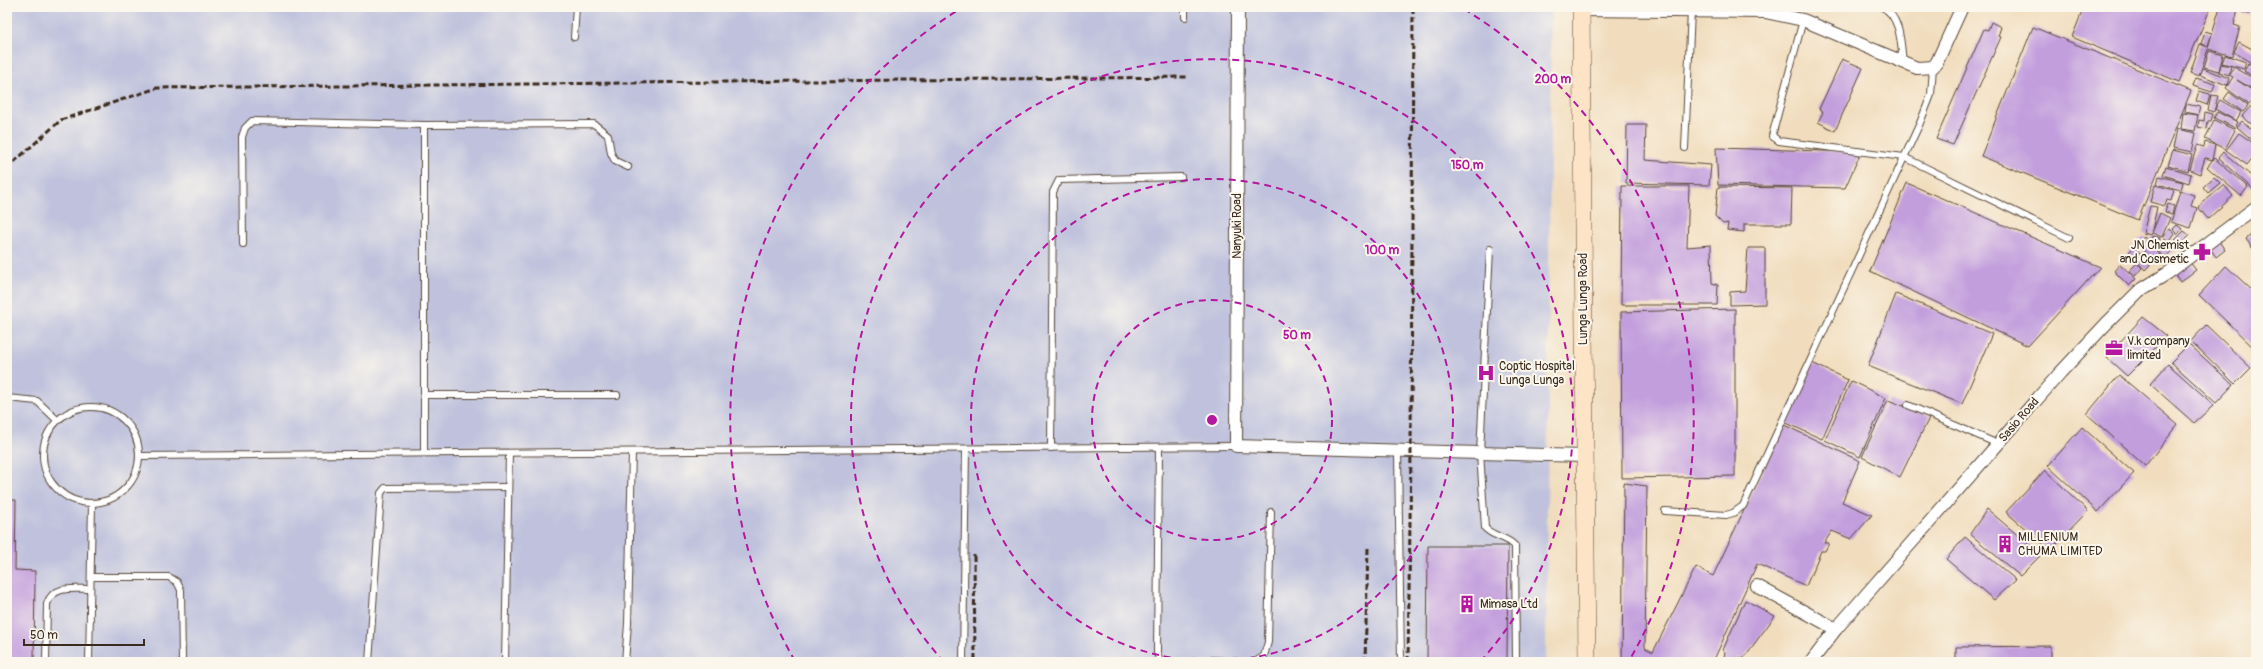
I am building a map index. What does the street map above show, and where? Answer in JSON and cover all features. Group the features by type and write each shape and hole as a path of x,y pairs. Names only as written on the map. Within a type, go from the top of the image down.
{"main road":[{"name":"Lunga Lunga Road","path":"1581,8 1587,662"}],"street":[{"name":"Nanyuki Road","path":"1236,446 1238,7"},
{"path":"1581,8 1766,10 1803,20 1917,68 1933,67 1937,62 1962,7"},
{"name":"Sasio Road","path":"1811,662 1836,629 2060,373 2139,291 2168,273 2256,207"},
{"path":"1236,446 1584,456"},
{"path":"1757,586 1836,629"}],"lane":[{"path":"574,37 576,7"},
{"path":"1185,7 1185,17"},
{"path":"1882,7 1895,21 1900,35 1903,63"},
{"path":"1685,148 1691,10"},
{"path":"1803,20 1772,136 1779,141 1904,157 2069,238"},
{"path":"1665,511 1726,515 1733,513 1743,506 1904,157 1931,95 1933,67"},
{"path":"243,244 242,137 245,128 252,121 424,125 594,124 608,135 615,162 628,167"},
{"path":"424,125 424,453"},
{"path":"1051,448 1053,192 1060,180 1181,177"},
{"path":"1490,249 1480,453 1485,528 1489,532 1509,540 1515,546 1516,662"},
{"path":"424,395 617,396"},
{"path":"7,398 37,401 57,420"},
{"path":"1908,405 1998,444"},
{"path":"96,406 110,410 123,418 132,429 138,442 139,456 137,471 130,484 119,494 106,501 92,504 78,502 65,496 54,487 46,474 43,460 43,446 48,432 57,420 68,412 82,407 96,406"},
{"path":"139,456 1236,446"},
{"path":"1159,447 1157,653 1160,662"},
{"path":"963,662 966,449"},
{"path":"1398,451 1401,662"},
{"path":"505,662 509,452"},
{"path":"625,662 628,624 632,452"},
{"path":"370,662 381,493 385,488 508,487"},
{"path":"89,662 92,504"},
{"path":"1255,662 1264,656 1268,642 1271,512"},
{"path":"91,577 169,577 177,582 181,590 182,662"},
{"path":"46,662 47,604 50,595 57,591 90,589"},
{"path":"1191,662 1211,660 1242,662"}],"shaded area":[{"path":"7,7 1551,7 1546,662 7,662"}],"building":[{"path":"2084,7 2211,7 2179,82 2072,37"},
{"path":"2220,7 2239,7 2234,25 2240,27 2232,56 2208,49 2199,76 2190,73 2200,44 2208,47"},
{"path":"2240,7 2251,7 2249,14 2239,11"},
{"path":"1991,22 2001,27 1998,36 2001,37 1953,145 1936,139 1984,29 1988,30"},
{"path":"2033,27 2191,91 2138,220 1981,156"},
{"path":"2205,31 2212,33 2208,46 2201,44"},
{"path":"2239,42 2256,51 2256,65 2234,52"},
{"path":"2209,51 2223,55 2219,71 2204,67"},
{"path":"2225,55 2246,62 2244,69 2222,63"},
{"path":"1842,59 1863,68 1835,131 1818,122 1823,112 1819,109"},
{"path":"2249,63 2256,67 2256,78 2244,71"},
{"path":"2221,64 2231,66 2229,75 2219,72"},
{"path":"2234,67 2256,80 2256,91 2237,80 2256,93 2249,105 2226,88 2233,77 2229,75"},
{"path":"2203,68 2229,78 2227,85 2200,75"},
{"path":"2196,78 2215,84 2212,92 2193,86"},
{"path":"2199,91 2210,94 2207,105 2196,101"},
{"path":"2229,92 2248,106 2243,112 2224,99"},
{"path":"2211,95 2218,96 2214,112 2208,110"},
{"path":"2220,100 2241,112 2236,121 2215,109"},
{"path":"2186,104 2200,107 2198,115 2185,112"},
{"path":"2250,107 2256,112 2256,128 2242,116"},
{"path":"2205,112 2213,114 2211,121 2208,121 2207,129 2198,127 2199,120 2204,121"},
{"path":"2217,112 2238,122 2235,128 2214,118"},
{"path":"2183,113 2198,115 2195,131 2181,129"},
{"path":"2214,120 2235,130 2225,149 2205,139"},
{"path":"2242,121 2256,133 2256,143 2237,127"},
{"path":"1627,125 1646,125 1645,160 1711,165 1709,185 1626,183"},
{"path":"2177,129 2196,133 2192,152 2173,148"},
{"path":"2239,133 2256,145 2256,153 2247,165 2226,150"},
{"path":"2205,142 2215,145 2212,160 2205,158 2200,174 2190,170 2197,145 2204,147"},
{"path":"1716,148 1861,152 1845,188 1718,185"},
{"path":"2173,150 2192,155 2188,171 2168,165"},
{"path":"2223,152 2256,180 2254,190 2218,158"},
{"path":"2214,158 2248,187 2241,196 2207,167"},
{"path":"2166,166 2191,174 2189,183 2163,175"},
{"path":"2159,176 2183,182 2181,190 2157,184"},
{"path":"2214,177 2220,183 2208,193 2203,187"},
{"path":"1907,183 2100,267 2028,346 1870,271"},
{"path":"2155,185 2174,190 2171,201 2167,200 2165,206 2150,202"},
{"path":"2224,185 2233,196 2208,219 2198,207"},
{"path":"1622,186 1689,186 1687,247 1711,245 1712,283 1718,285 1717,305 1621,305"},
{"path":"1718,187 1792,188 1791,224 1744,224 1744,232 1727,230 1728,223 1723,224 1715,216"},
{"path":"2180,191 2194,195 2191,206 2197,208 2191,228 2171,222"},
{"path":"2168,204 2174,206 2172,214 2165,212"},
{"path":"2150,206 2157,207 2151,235 2143,233"},
{"path":"2160,213 2170,218 2162,237 2152,233"},
{"path":"2177,225 2182,229 2178,234 2173,229"},
{"path":"2169,229 2175,233 2169,242 2163,238"},
{"path":"2184,231 2189,235 2180,245 2175,240"},
{"path":"2256,231 2256,253 2246,239"},
{"path":"2144,236 2160,255 2152,261 2137,242"},
{"path":"2152,236 2160,238 2159,244 2151,243"},
{"path":"2172,240 2177,247 2164,258 2156,249 2163,243 2165,246"},
{"path":"2218,240 2225,250 2216,257 2209,247"},
{"path":"2134,247 2141,254 2135,260 2128,253"},
{"path":"1748,248 1765,248 1765,304 1730,305 1730,292 1745,291"},
{"path":"2145,255 2152,263 2145,270 2138,262"},
{"path":"2189,261 2196,270 2180,282 2174,273"},
{"path":"2137,263 2142,268 2135,276 2129,271"},
{"path":"2120,264 2136,279 2129,286 2114,271"},
{"path":"2226,266 2256,294 2256,350 2199,295"},
{"path":"1896,294 1992,334 1962,404 1868,366"},
{"path":"1735,309 1735,476 1622,478 1621,312"},
{"path":"2143,317 2167,336 2127,376 2106,357"},
{"path":"2206,325 2251,368 2235,384 2191,341"},
{"path":"2189,344 2233,385 2216,403 2171,362"},
{"path":"1810,362 1848,380 1822,439 1784,422"},
{"path":"2168,364 2214,405 2194,423 2150,384"},
{"path":"2119,375 2178,425 2145,466 2087,414"},
{"path":"1851,381 1886,398 1860,457 1825,440"},
{"path":"1888,400 1930,416 1900,477 1862,457"},
{"path":"1784,425 1860,461 1842,502 1872,515 1851,539 1832,531 1824,543 1829,543 1825,551 1821,551 1806,586 1757,564 1713,662 1622,662 1624,483 1647,486 1645,648 1653,652 1696,567 1713,576"},
{"path":"2082,427 2134,473 2098,512 2048,466"},
{"path":"2045,470 2088,511 2050,550 2006,512"},
{"path":"7,500 16,500 15,570 35,571 34,662 7,662"},
{"name":"MILLENIUM CHUMA LIMITED","path":"1987,509 2041,555 2020,576 1970,534"},
{"path":"1965,537 2016,580 1994,600 1946,559"},
{"name":"Mimasa Ltd","path":"1428,546 1508,546 1507,662 1427,662"},
{"path":"1745,600 1775,616 1743,659 1737,658 1735,662 1723,662 1725,652 1723,650"},
{"path":"2051,646 2051,662 1956,662 1956,647"}],"railway":[{"path":"1408,662 1411,451 1413,7"},
{"path":"7,168 61,120 157,88 1188,77"},
{"path":"1365,662 1368,548"},
{"path":"974,555 975,662"}],"place":[{"name":"JN Chemist and Cosmetic","path":"2202,252"},
{"name":"V.k company limited","path":"2114,348"},
{"name":"Coptic Hospital Lunga Lunga","path":"1486,373"},
{"name":"MILLENIUM CHUMA LIMITED","path":"2005,544"},
{"name":"Mimasa Ltd","path":"1467,604"}]}
